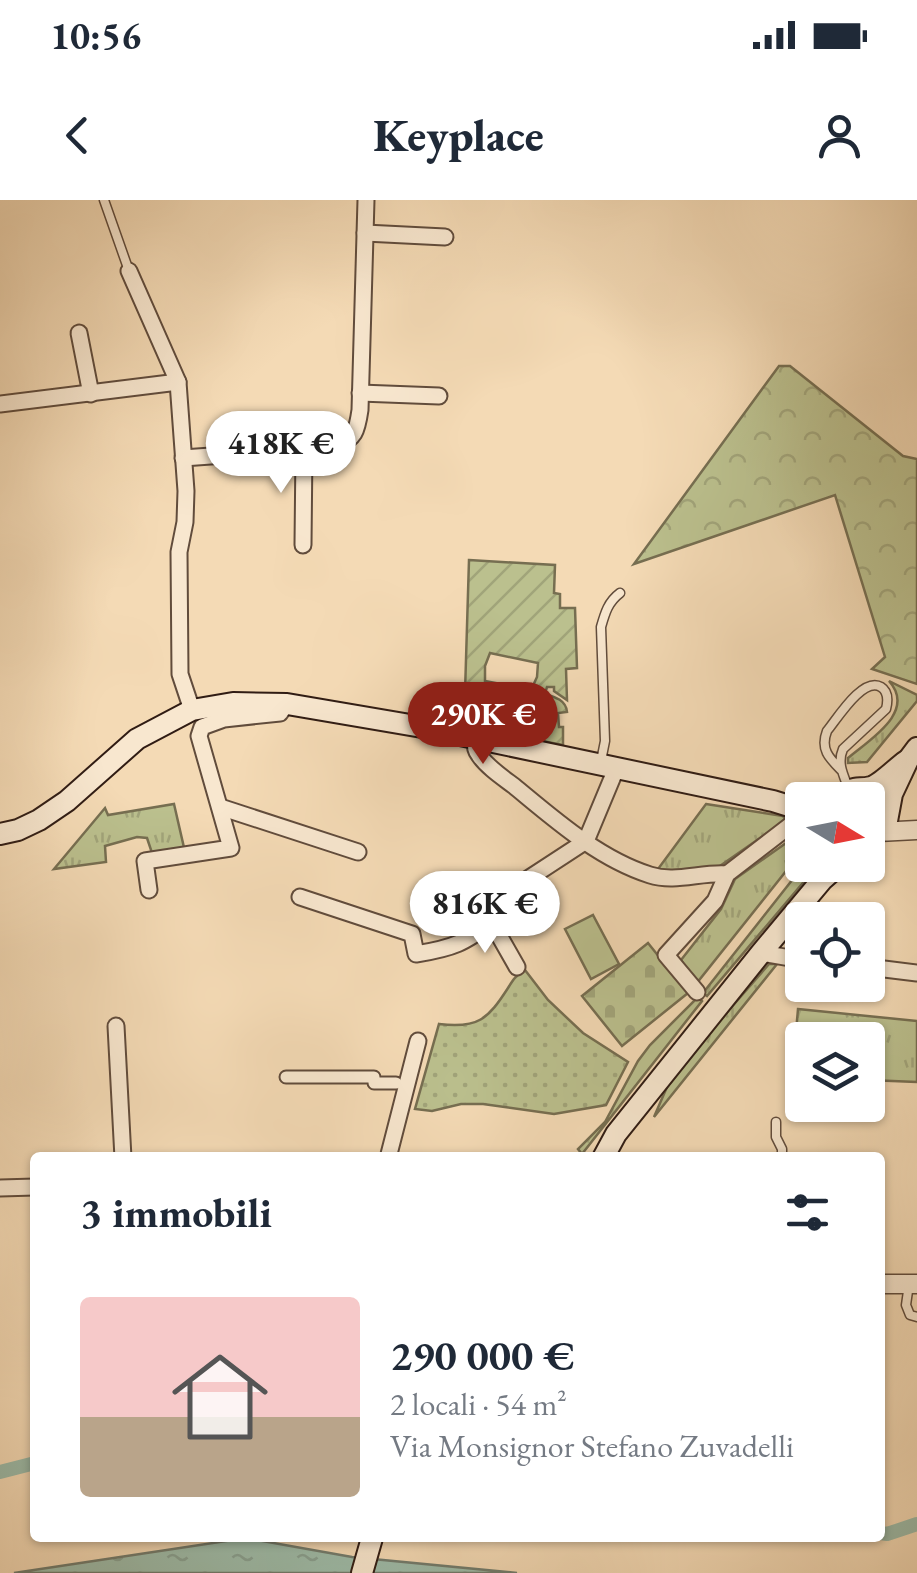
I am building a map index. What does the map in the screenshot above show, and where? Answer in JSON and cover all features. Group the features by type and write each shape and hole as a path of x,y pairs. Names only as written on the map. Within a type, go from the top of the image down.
{"main road":[{"path":"0,834 39,820 67,801 137,740 192,710 233,703 287,704 422,727 785,806"},
{"path":"869,782 914,754"},
{"path":"885,823 892,794 914,754"},
{"path":"885,800 888,807"},
{"path":"773,802 785,802"},
{"path":"606,1152 616,1134 819,882"},
{"path":"592,1152 616,1134"},
{"path":"362,1573 371,1542"}],"street":[{"path":"184,458 336,447 348,442 358,427 366,200"},
{"path":"366,233 445,237"},
{"path":"129,271 178,382 186,490 179,552 180,674 192,710"},
{"path":"79,333 91,394"},
{"path":"0,404 178,382"},
{"path":"360,393 439,396"},
{"path":"302,545 304,449"},
{"path":"149,890 145,861 231,848 199,736 202,727 224,718 280,713 287,704"},
{"path":"476,740 478,754 493,769 586,841 629,867 655,876 727,874"},
{"path":"518,967 492,922 488,905 586,841 608,767"},
{"path":"220,807 358,852"},
{"path":"888,807 917,827"},
{"path":"697,992 666,954 715,901 727,874 785,826"},
{"path":"885,833 917,827"},
{"path":"300,898 412,934 416,954 463,944 492,922"},
{"path":"761,953 785,957"},
{"path":"885,970 917,973"},
{"path":"116,1026 123,1152"},
{"path":"390,1152 418,1040"},
{"path":"286,1077 374,1078 374,1083 396,1083"},
{"path":"0,1188 30,1187"},
{"path":"885,1284 914,1284"}],"lane":[{"path":"104,200 129,271"},
{"path":"608,767 601,627 612,599 620,593"},
{"path":"841,770 827,756 827,731 858,692 878,685 887,695 886,709 842,749 839,760 844,782"},
{"path":"776,1122 776,1138 782,1152"},
{"path":"914,1284 906,1305 910,1315 917,1317"}],"green space":[{"path":"779,366 790,366 903,456 917,459 917,684 872,669 885,657 835,495 634,564"},
{"path":"469,560 555,565 554,593 560,594 560,608 575,608 577,668 566,669 567,700 554,687 547,687 545,694 565,705 567,712 558,713 563,745 464,726","holes":["490,653 538,663 531,690 485,681"]},
{"path":"889,681 917,695 917,701 867,762 848,763 848,758 878,734 894,714 896,692"},
{"path":"174,804 185,852 153,856 147,838 137,837 105,846 106,862 54,869 105,808 108,815"},
{"path":"706,804 785,819 717,868 676,872 658,869"},
{"path":"785,844 785,872 696,984 681,960 721,909 735,879"},
{"path":"791,882 804,882 707,996 703,993"},
{"path":"593,915 619,964 591,979 565,929"},
{"path":"648,943 688,993 622,1046 582,996"},
{"path":"769,964 777,964 654,1117 667,1087"},
{"path":"525,970 548,1000 583,1033 628,1062 606,1105 554,1114 483,1104 432,1111 415,1109 439,1024 463,1025 481,1020"},
{"path":"698,997 702,1001 584,1152 580,1152 578,1149 605,1122 650,1045"},
{"path":"798,1009 917,1021 917,1082 885,1081 885,1022 797,1022"}],"water":[{"path":"219,1542 268,1542 352,1557 517,1573 14,1573"}],"waterway":[{"path":"0,1472 30,1464"},
{"path":"885,1534 917,1524"}]}
